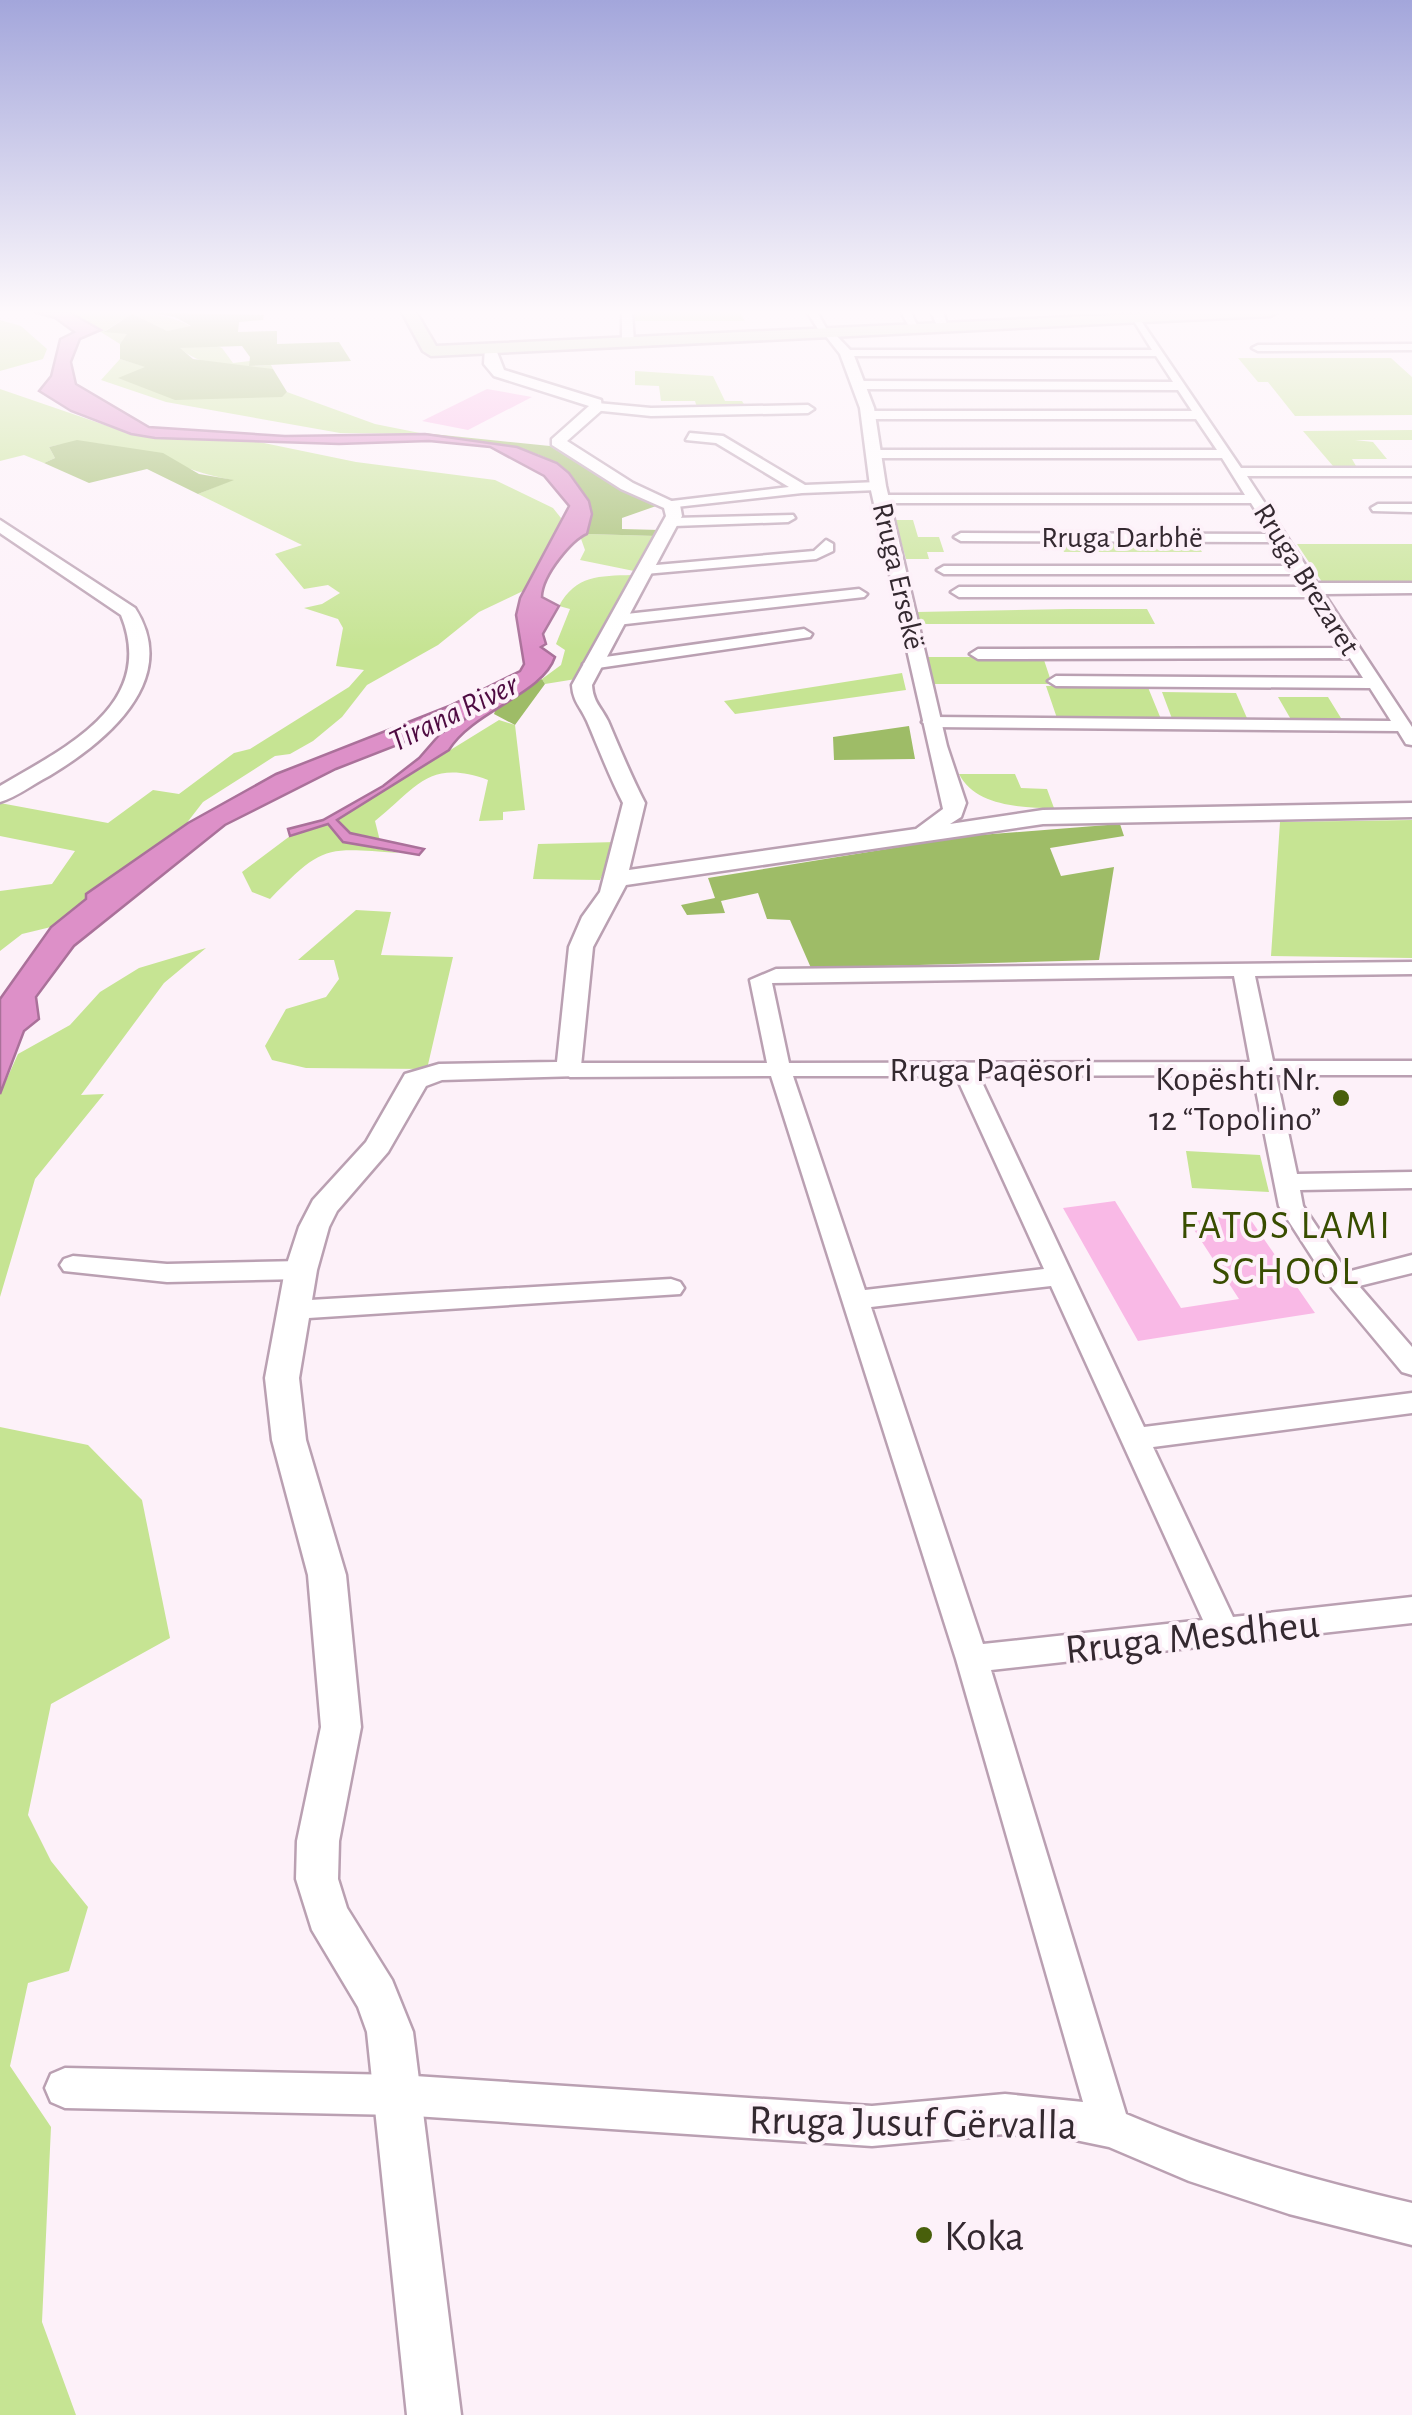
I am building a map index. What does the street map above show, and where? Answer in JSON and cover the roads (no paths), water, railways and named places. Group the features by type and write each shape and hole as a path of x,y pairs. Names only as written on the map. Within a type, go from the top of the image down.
{"street":[{"path":"577,425 557,442 673,513 788,518"},
{"name":"Rruga Ersekë","path":"869,425 880,492 931,722 944,770 965,801"},
{"name":"Rruga Brezaret","path":"1208,425 1407,734"},
{"path":"690,437 719,439 802,490"},
{"path":"874,454 1228,454"},
{"path":"1240,472 1412,472"},
{"path":"673,513 802,490 1258,499"},
{"path":"1378,508 1412,508"},
{"path":"434,2415 390,2032 376,1995 328,1916 317,1879 318,1840 341,1727 327,1575 289,1440 282,1378 301,1270 324,1207 366,1163 416,1080 439,1072 570,1070 581,946 616,879 634,802 605,748 597,720 583,700 582,685 673,513"},
{"path":"0,525 128,612 136,629 138,667 131,694 115,719 0,795"},
{"name":"Rruga Darbhë","path":"960,537 1283,538"},
{"path":"645,570 816,555 826,550 826,544"},
{"path":"944,570 1304,570"},
{"path":"959,592 1405,588 1412,604"},
{"path":"617,620 859,594"},
{"path":"591,664 804,634"},
{"path":"978,654 1354,653"},
{"path":"1056,681 1372,683"},
{"path":"931,722 1407,734"},
{"path":"916,832 940,822 965,801"},
{"path":"965,801 1031,813 1412,810"},
{"path":"965,801 972,818 986,822"},
{"path":"616,879 986,822 1085,814"},
{"path":"1110,2128 972,1659 779,1067 760,984 766,976 1412,968"},
{"path":"1242,970 1285,1182 1306,1232 1341,1282 1412,1365"},
{"name":"Rruga Paqësori","path":"570,1070 1412,1068"},
{"path":"965,1070 1224,1632"},
{"path":"1285,1182 1412,1180"},
{"path":"1341,1282 1412,1264"},
{"path":"74,1266 167,1273 301,1270"},
{"path":"855,1300 1059,1276"},
{"path":"293,1310 671,1288"},
{"path":"1134,1439 1412,1403"},
{"name":"Rruga Mesdheu","path":"972,1659 1412,1610"},
{"name":"Rruga Jusuf Gërvalla","path":"65,2088 399,2095 872,2126 1005,2114 1060,2116 1110,2128 1189,2161 1289,2194 1412,2224"}],"water":[{"name":"Tirana River","path":"107,425 285,436 425,434 517,447 557,463 569,473 589,501 592,514 587,534 560,559 544,588 542,597 559,606 543,634 546,644 541,647 555,657 548,670 537,682 474,724 449,750 337,820 350,833 424,849 419,855 343,842 328,824 290,836 288,829 323,820 383,786 419,758 440,734 469,717 336,769 225,825 74,946 36,997 39,1019 24,1031 0,1094 0,999 51,927 86,899 86,894 188,823 276,774 449,706 520,671 524,664 516,615 520,598 569,506 544,476 490,447 429,441 339,444 131,434"}],"place":[{"name":"Kopështi Nr. 12 “Topolino”","path":"1341,1098"},
{"name":"Koka","path":"924,2235"}],"district":[{"name":"FATOS LAMI SCHOOL","path":"1286,1247"}]}
